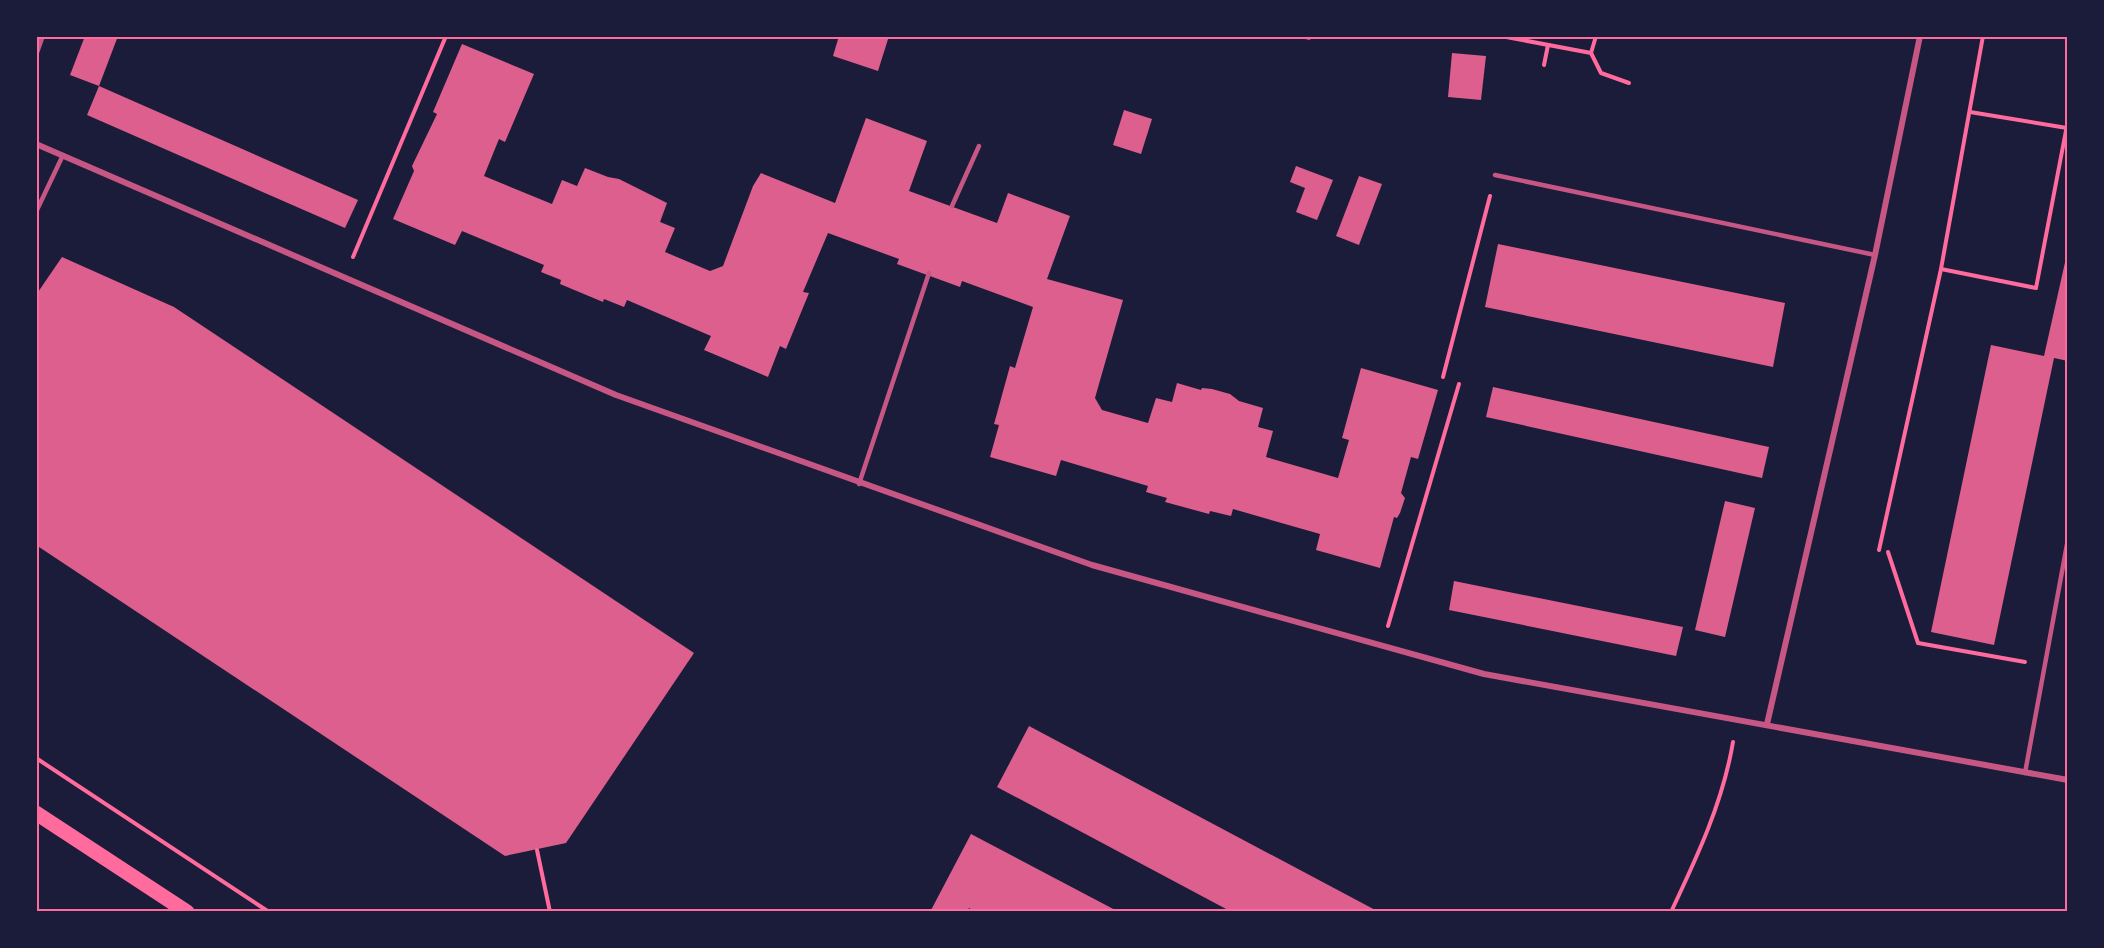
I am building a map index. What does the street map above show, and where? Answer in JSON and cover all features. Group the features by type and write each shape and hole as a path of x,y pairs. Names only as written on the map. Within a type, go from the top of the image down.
{"main road":[{"path":"36,813 187,912"}],"street":[{"path":"36,53 42,36"},
{"path":"1767,724 1875,255 1920,36"},
{"path":"36,144 616,395 859,484 1092,565 1484,674 2068,780"}],"lane":[{"path":"952,206 979,146"},
{"path":"36,212 63,155"},
{"path":"1495,175 1875,255"},
{"path":"859,484 929,273"},
{"path":"2025,773 2043,665 2068,539"}],"path":[{"path":"344,279 446,36"},
{"path":"1501,36 1591,53"},
{"path":"1596,36 1591,53 1601,73 1629,83"},
{"path":"1880,550 1941,269 1983,36"},
{"path":"1544,65 1548,45"},
{"path":"1970,112 2067,128"},
{"path":"1941,269 2036,288 2068,120"},
{"path":"1443,377 1495,175"},
{"path":"1382,647 1459,384"},
{"path":"1888,552 1918,643 2043,665"},
{"path":"1671,912 1704,842 1727,777 1736,719"},
{"path":"36,758 269,912"},
{"path":"537,850 549,912"}],"building":[{"path":"85,36 118,36 99,86 70,75"},
{"path":"839,36 889,36 878,71 833,56"},
{"path":"1291,36 1311,36 1310,40"},
{"path":"462,44 534,74 505,142 499,139 484,176 552,204 562,180 577,186 585,168 619,179 667,203 660,222 675,228 665,252 710,271 723,266 753,186 761,173 835,203 866,118 927,141 909,191 997,223 1008,193 1070,216 1047,279 1123,300 1095,398 1102,410 1148,423 1156,398 1172,402 1177,383 1201,390 1202,388 1212,389 1230,394 1239,401 1263,408 1258,427 1273,431 1266,457 1338,478 1349,440 1342,438 1361,368 1438,390 1418,459 1411,457 1401,493 1405,498 1400,513 1397,518 1394,517 1380,568 1316,550 1320,534 1233,509 1231,516 1210,511 1209,514 1165,502 1167,498 1146,492 1148,486 1061,460 1056,476 990,457 999,425 994,424 1010,366 1015,368 1033,307 962,281 960,287 897,264 899,259 828,233 803,292 809,293 786,349 780,346 768,377 704,350 711,336 627,300 624,307 604,299 603,302 560,284 561,280 541,272 544,265 462,231 455,245 393,219 414,171 412,166 437,114 433,112"},
{"path":"1452,53 1486,56 1481,100 1448,97"},
{"path":"99,86 358,200 345,228 87,115"},
{"path":"1124,110 1152,119 1141,154 1113,145"},
{"path":"1296,166 1333,180 1317,220 1296,212 1305,188 1290,182"},
{"path":"1359,176 1382,184 1359,245 1336,236"},
{"path":"1498,244 1785,303 1773,367 1485,307"},
{"path":"2068,249 2068,361 2054,358 1994,645 1931,632 1991,345 2044,356"},
{"path":"62,257 174,307 694,653 566,843 505,856 36,545 36,295"},
{"path":"1493,387 1769,447 1762,478 1486,417"},
{"path":"1725,501 1755,508 1725,637 1695,630"},
{"path":"1454,581 1683,627 1676,656 1449,610"},
{"path":"1029,726 1379,912 1227,912 1228,910 997,787"},
{"path":"971,834 1119,912 975,912 969,908 967,912 930,912"}]}
